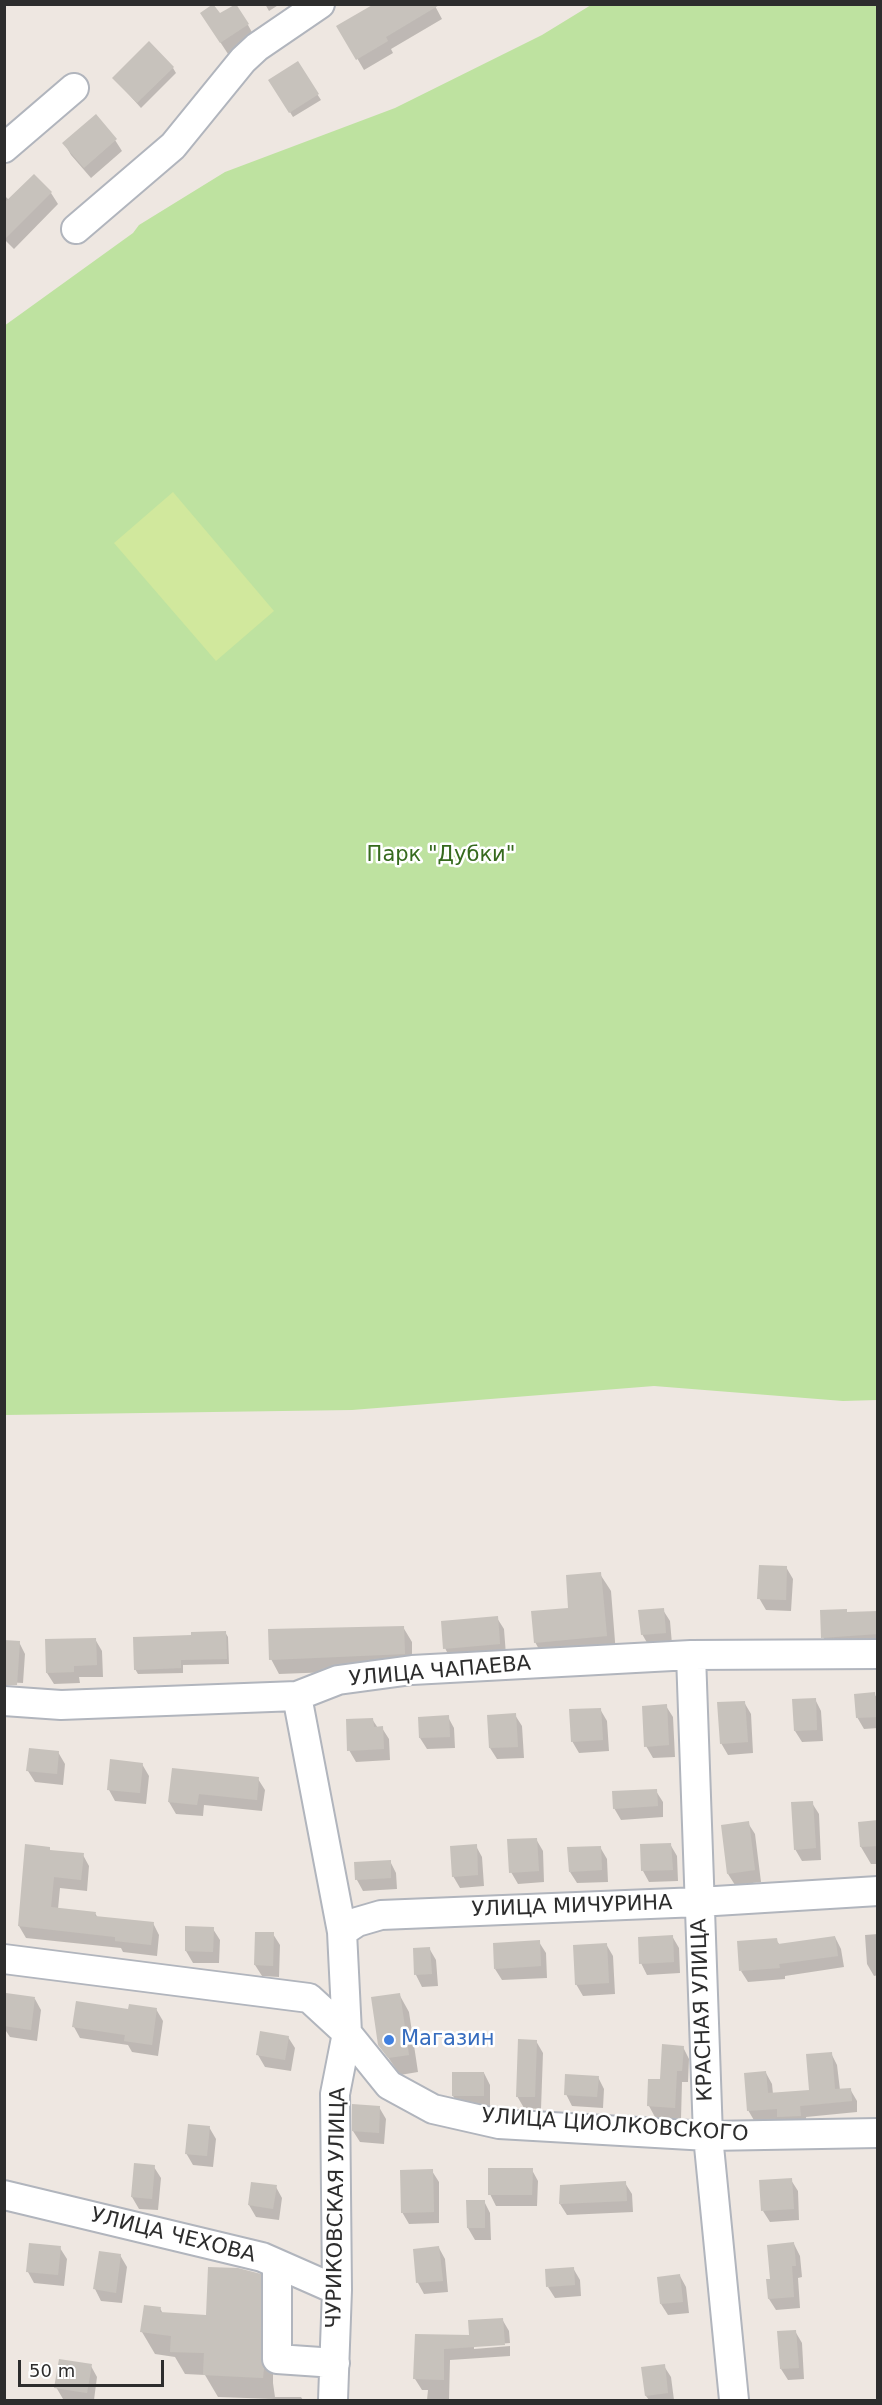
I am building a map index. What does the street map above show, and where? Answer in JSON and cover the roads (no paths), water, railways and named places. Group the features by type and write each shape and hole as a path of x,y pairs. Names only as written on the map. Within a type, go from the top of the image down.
{"street":[{"path":"75,229 173,146 250,53 320,4"},
{"path":"8,145 74,88"},
{"name":"УЛИЦА ЧАПАЕВА","path":"4,1701 61,1705 297,1696 338,1680 412,1670 691,1655 878,1654"},
{"name":"КРАСНАЯ УЛИЦА","path":"691,1655 708,2136 734,2400"},
{"name":"ЧУРИКОВСКАЯ УЛИЦА","path":"297,1696 342,1932 347,2033 335,2094 337,2290 333,2400"},
{"name":"УЛИЦА МИЧУРИНА","path":"342,1932 357,1922 381,1915 699,1902 878,1891"},
{"path":"4,1959 309,1998 347,2033"},
{"name":"УЛИЦА ЦИОЛКОВСКОГО","path":"347,2033 389,2085 433,2109 498,2124 708,2136 878,2133"},
{"name":"УЛИЦА ЧЕХОВА","path":"4,2195 262,2257 337,2290"},
{"path":"277,2264 277,2359 334,2363"}],"place":[{"name":"Магазин","path":"389,2040"}],"park label":[{"name":"Парк \"Дубки\"","path":"441,856"}]}
